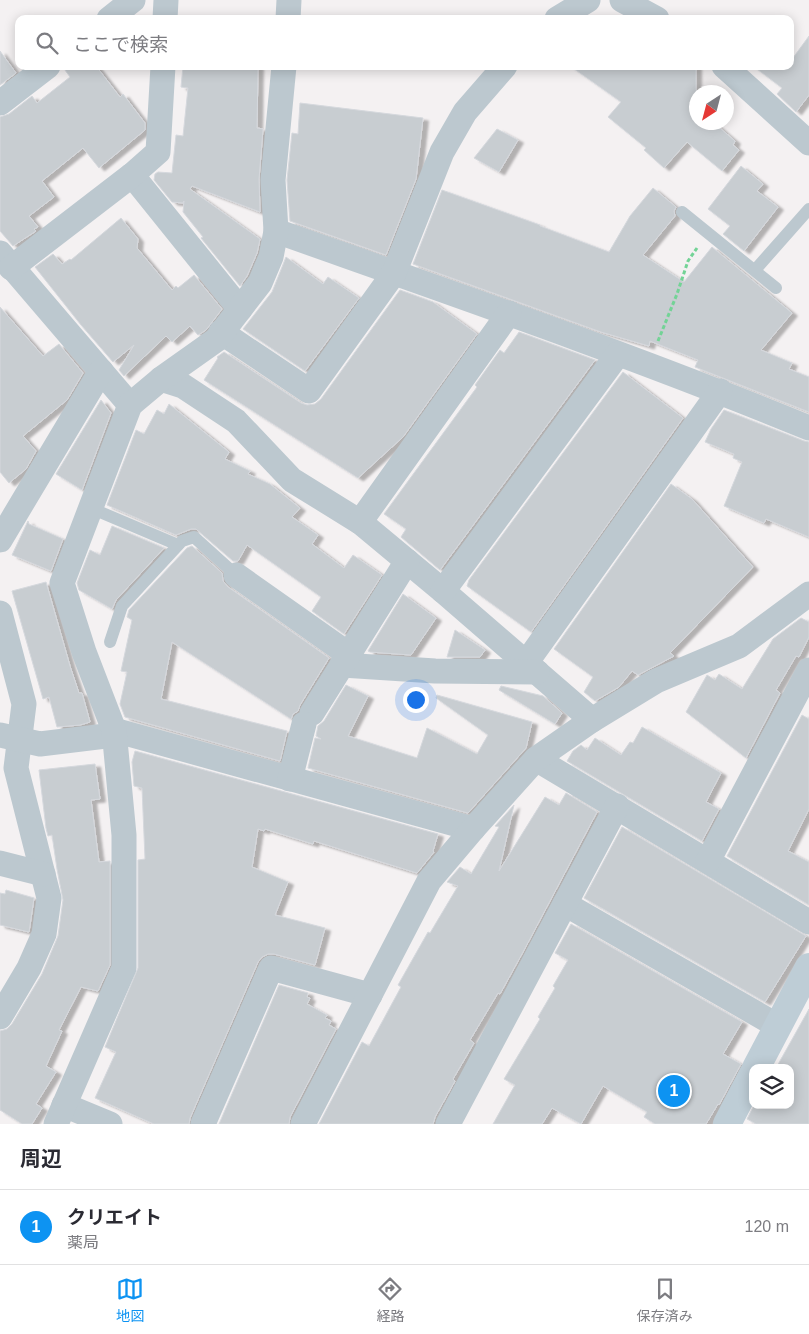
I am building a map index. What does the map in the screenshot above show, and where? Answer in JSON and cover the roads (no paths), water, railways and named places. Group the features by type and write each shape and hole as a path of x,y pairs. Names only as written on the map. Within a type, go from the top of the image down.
{"street":[{"path":"114,15 133,0"},
{"path":"165,15 166,0"},
{"path":"288,15 289,0"},
{"path":"564,15 588,0"},
{"path":"622,0 651,15"},
{"path":"658,15 666,0"},
{"path":"0,103 43,70"},
{"path":"130,405 6,260 132,175 158,152 162,70"},
{"path":"110,1124 60,1114 124,968 124,835 114,732 100,676 84,652 62,584 130,405 161,379 216,340 260,283 272,257 276,231 273,180 284,70"},
{"path":"221,332 309,391 394,272 442,152 465,112 502,70"},
{"path":"729,70 806,133"},
{"path":"132,175 240,309"},
{"path":"276,231 509,313 720,391 809,428"},
{"path":"360,522 509,313"},
{"path":"443,591 618,354"},
{"path":"0,540 101,372"},
{"path":"161,379 183,386 236,421 292,480 360,522 592,720"},
{"path":"532,667 720,391"},
{"path":"290,779 308,719 407,561"},
{"path":"236,575 345,659 435,671 532,667"},
{"path":"303,1124 429,881 536,759 592,720 656,681 739,646 809,594"},
{"path":"0,613 24,704 10,737 49,898 44,934 29,968 0,1017"},
{"path":"708,861 809,670"},
{"path":"10,737 40,744 114,732 473,829"},
{"path":"536,759 809,922"},
{"path":"448,1124 617,806"},
{"path":"0,863 43,874"},
{"path":"565,904 778,1026"},
{"path":"758,1064 809,967"},
{"path":"203,1124 271,968 370,995"},
{"path":"727,1124 749,1082"}],"lane":[{"path":"754,270 809,209"},
{"path":"682,212 776,288"},
{"path":"100,512 178,545"},
{"path":"110,642 122,606 182,541 194,537 236,575"}],"place":[{"name":"クリエイト","path":"674,1091"}]}
